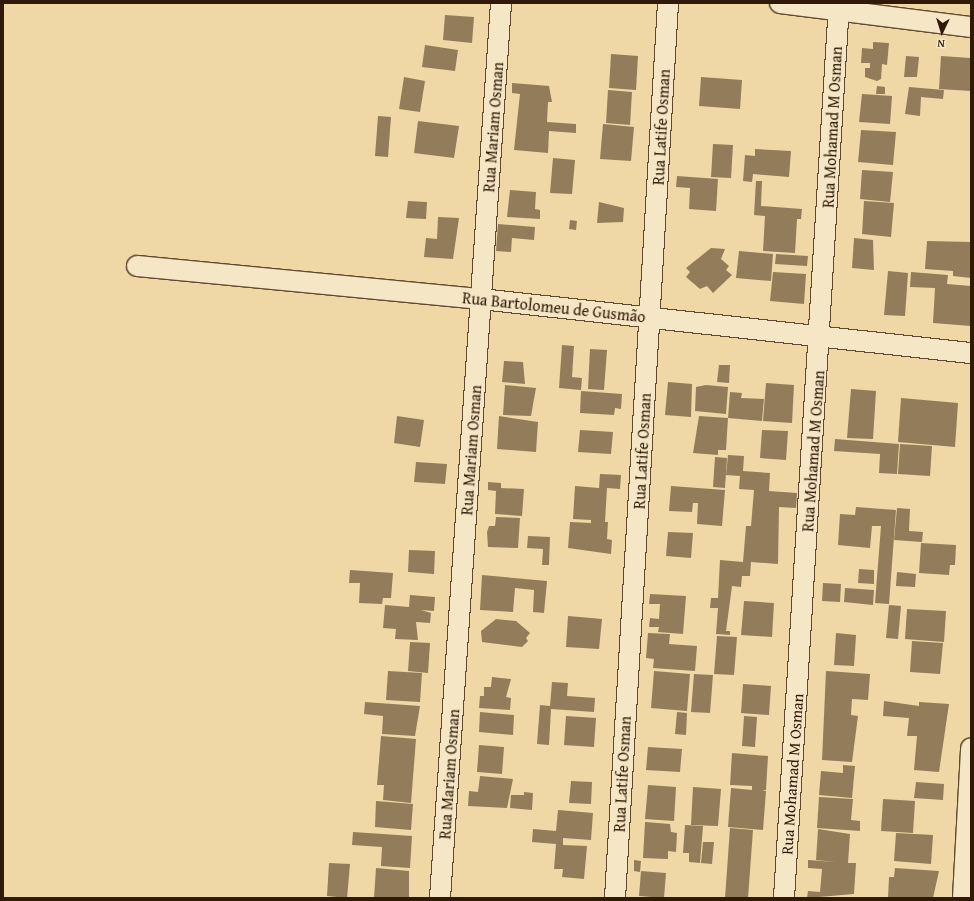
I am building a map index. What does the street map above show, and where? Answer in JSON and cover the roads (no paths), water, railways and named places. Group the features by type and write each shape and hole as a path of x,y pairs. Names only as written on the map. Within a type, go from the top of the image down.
{"street":[{"name":"Rua Mariam Osman","path":"440,898 501,3"},
{"name":"Rua Latife Osman","path":"615,898 668,3"},
{"path":"780,3 839,7 971,28"},
{"name":"Rua Mohamad M Osman","path":"784,898 820,336 839,7"},
{"name":"Rua Bartolomeu de Gusmão","path":"136,266 481,299 971,352"},
{"path":"963,898 971,748"}]}
